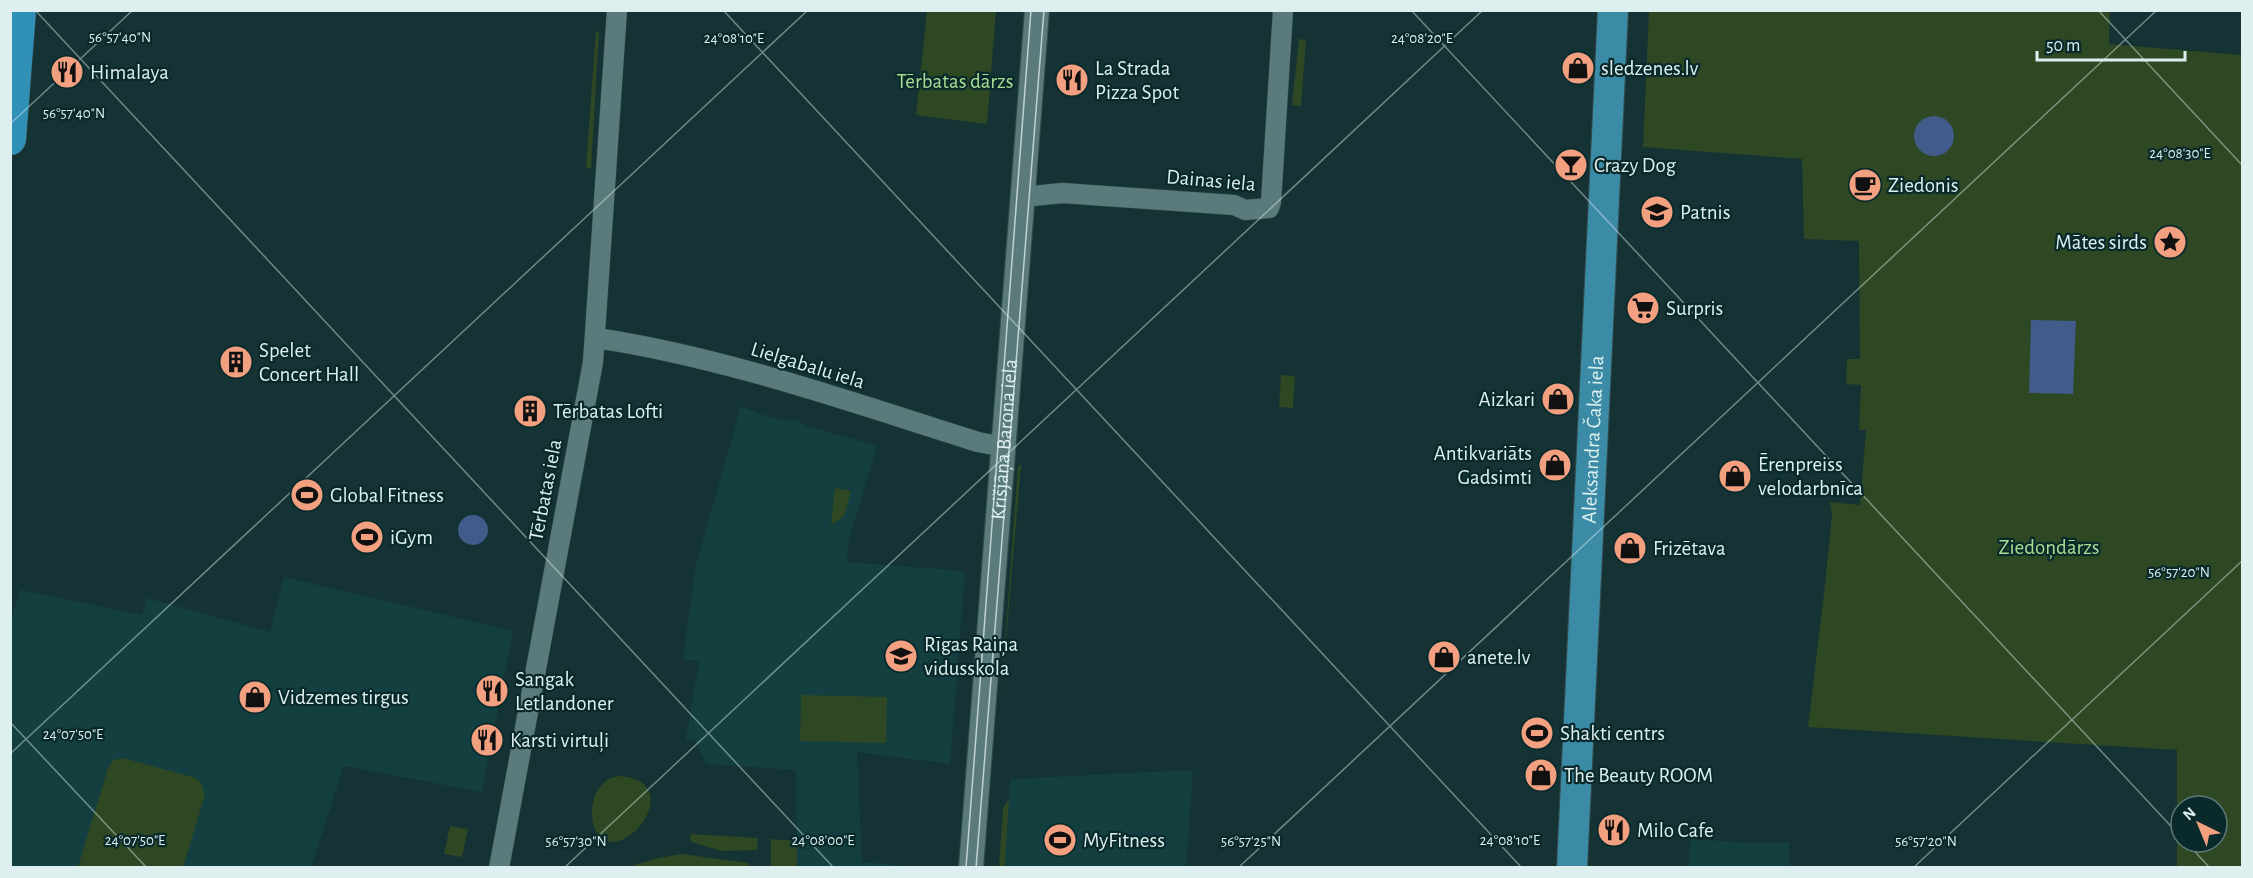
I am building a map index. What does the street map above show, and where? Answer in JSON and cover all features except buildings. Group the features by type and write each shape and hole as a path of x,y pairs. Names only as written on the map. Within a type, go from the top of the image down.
{"highway":[{"path":"10,139 20,10"}],"main road":[{"name":"Aleksandra Čaka iela","path":"1572,867 1613,10"}],"street":[{"name":"Tērbatas iela","path":"499,867 593,362 617,10"},
{"name":"Krišjāņa Barona iela","path":"971,867 1037,10"},
{"name":"Dainas iela","path":"1023,197 1062,193 1234,205 1245,210 1269,208 1283,10"},
{"name":"Lielgabalu iela","path":"596,338 677,354 761,375 978,442 1004,447"}],"shaded area":[{"path":"741,406 785,421 798,420 804,425 877,446 848,543 847,562 965,571 950,764 857,752 862,862 916,867 797,867 796,770 706,764 694,739 686,740 699,661 683,659 696,565"},
{"name":"Vidzemes tirgus","path":"284,577 513,631 482,792 344,766 311,867 11,868 10,622 21,590 142,615 147,598 270,632"},
{"path":"1193,770 1186,867 1005,868 1010,779"},
{"path":"1690,839 1754,843 1789,842 1790,867 1689,867"}],"green space":[{"name":"Tērbatas dārzs","path":"927,11 996,11 987,124 916,115"},
{"name":"Ziedoņdārzs","path":"1649,11 2110,11 2109,44 2242,55 2242,867 2177,867 2177,854 2229,854 2229,794 2177,794 2177,750 1808,727 1832,515 1830,502 1860,505 1866,430 1859,430 1861,385 1846,384 1847,359 1860,359 1859,241 1804,239 1802,159 1643,147"},
{"path":"596,31 599,33 591,168 589,169 586,167"},
{"path":"1299,39 1306,40 1301,106 1292,105"},
{"path":"1281,375 1295,376 1293,408 1279,407"},
{"path":"1021,465 1001,699 1018,466"},
{"path":"835,488 851,491 844,516 831,525"},
{"path":"801,695 887,697 886,743 800,741"},
{"path":"123,758 196,778 202,785 205,795 183,867 78,867 108,768 114,760"},
{"path":"619,776 640,782 650,793 650,808 631,835 617,841 604,840 594,827 593,803 595,795 604,782"},
{"path":"1009,799 1005,867 999,867 1003,808"},
{"path":"450,826 468,829 462,857 444,854"},
{"path":"690,834 758,838 757,850 722,851 691,842"},
{"path":"771,839 797,841 797,867 771,867"},
{"path":"682,854 748,863 749,867 628,867"}],"water":[{"path":"1934,116 1948,122 1954,136 1948,150 1934,156 1920,150 1914,136 1920,122"},
{"path":"2031,320 2076,321 2073,394 2029,393"},
{"path":"473,515 479,516 487,524 487,536 479,544 473,545 467,544 459,536 458,530 459,524 467,516"}],"tram line":[{"path":"966,868 1031,10"},
{"path":"976,868 1044,10"}],"place":[{"name":"sledzenes.lv","path":"1578,68"},
{"name":"Himalaya","path":"67,72"},
{"name":"La Strada Pizza Spot","path":"1072,80"},
{"name":"Crazy Dog","path":"1571,165"},
{"name":"Ziedonis","path":"1865,185"},
{"name":"Patnis","path":"1657,212"},
{"name":"Mātes sirds","path":"2170,242"},
{"name":"Surpris","path":"1643,308"},
{"name":"Spelet Concert Hall","path":"236,362"},
{"name":"Aizkari","path":"1558,399"},
{"name":"Tērbatas Lofti","path":"530,411"},
{"name":"Antikvariāts Gadsimti","path":"1555,465"},
{"name":"Ērenpreiss velodarbnīca","path":"1735,476"},
{"name":"Global Fitness","path":"307,495"},
{"name":"iGym","path":"367,537"},
{"name":"Frizētava","path":"1630,548"},
{"name":"Rīgas Raiņa vidusskola","path":"901,656"},
{"name":"anete.lv","path":"1444,657"},
{"name":"Sangak Letlandoner","path":"492,691"},
{"name":"Vidzemes tirgus","path":"255,697"},
{"name":"Shakti centrs","path":"1537,733"},
{"name":"Karsti virtuļi","path":"487,740"},
{"name":"The Beauty ROOM","path":"1541,775"},
{"name":"Milo Cafe","path":"1614,830"},
{"name":"MyFitness","path":"1060,840"}]}
